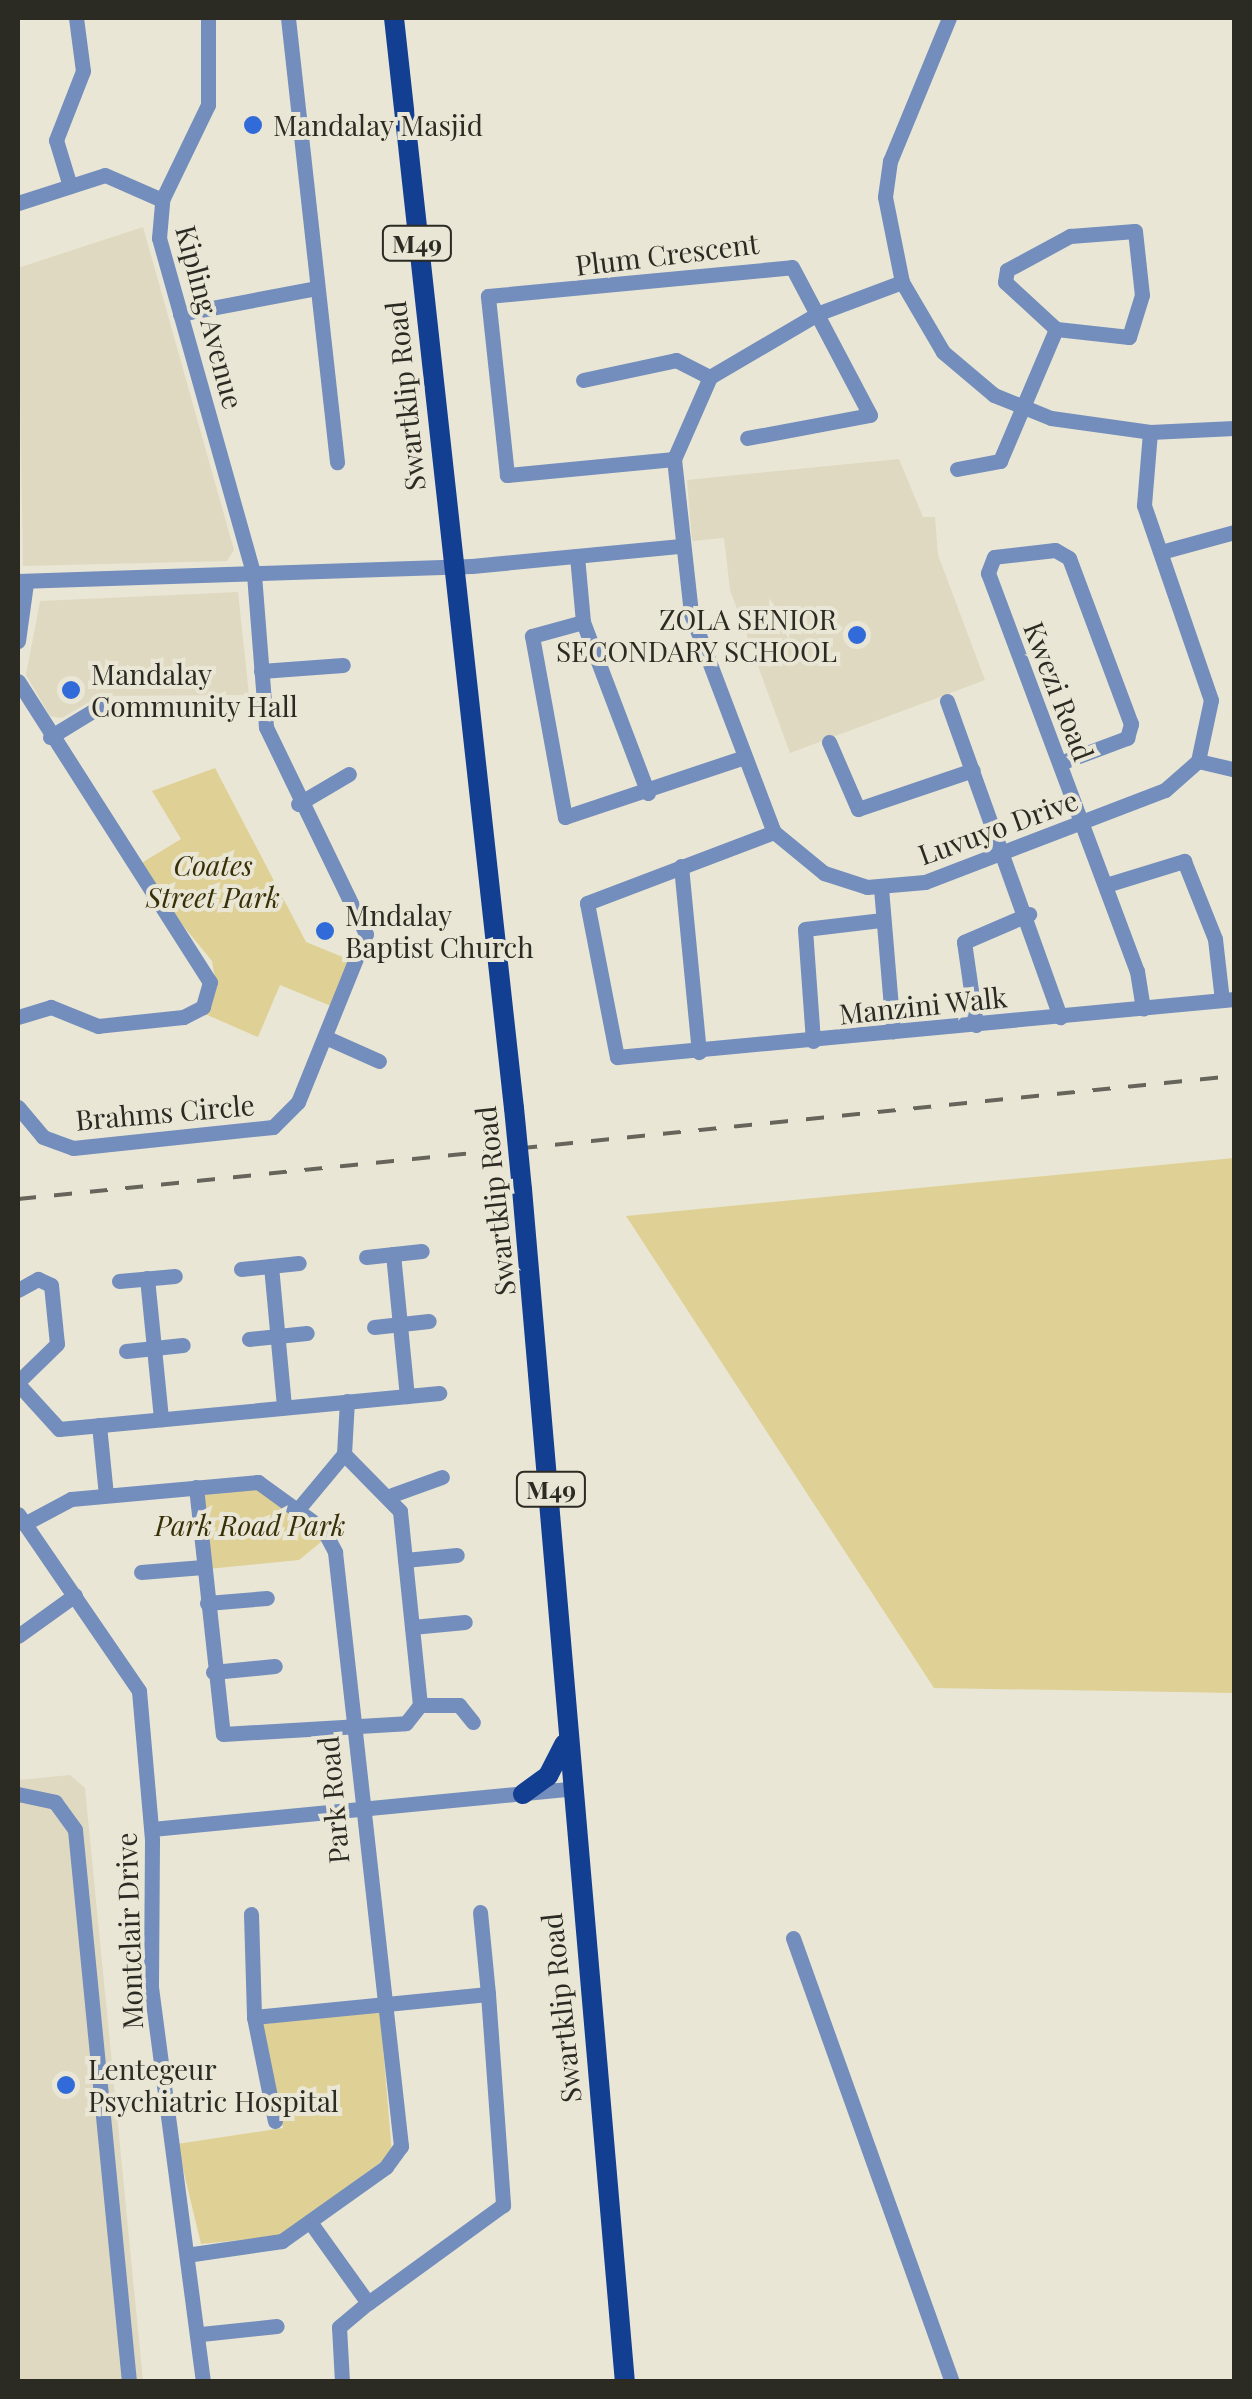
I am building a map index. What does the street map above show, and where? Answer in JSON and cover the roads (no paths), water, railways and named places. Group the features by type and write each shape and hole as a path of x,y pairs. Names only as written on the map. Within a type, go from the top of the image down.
{"main road":[{"name":"Swartklip Road","path":"394,18 448,567 522,1189 625,2382"},
{"path":"523,1794 554,1768 568,1735"}],"street":[{"path":"70,186 56,140 82,76 76,18"},
{"name":"Kipling Avenue","path":"208,18 208,105 162,200 160,238 254,576"},
{"path":"288,18 311,289 337,462"},
{"path":"950,18 886,176 902,282 943,352 1022,410 1150,432 1234,428"},
{"path":"18,203 109,175 162,200"},
{"path":"1136,231 1136,332 1056,329 1011,292 1004,274 1070,236 1136,231"},
{"name":"Plum Crescent","path":"674,459 507,475 488,296 783,264 819,313"},
{"path":"893,1032 881,888 824,873 774,832 744,757 691,614 674,459 710,377 819,313 902,282"},
{"path":"180,314 311,289"},
{"path":"747,438 870,415 819,313"},
{"path":"957,469 1000,461 1056,329"},
{"path":"583,380 676,360 710,377"},
{"path":"1150,432 1142,493 1211,700 1198,761 1234,769"},
{"path":"1161,552 1234,532"},
{"path":"18,641 22,582 448,567 681,546"},
{"name":"Kwezi Road","path":"1060,763 1127,738 1131,724 1065,553 989,560 1060,763 1081,823 1106,886 1143,1009"},
{"path":"577,556 583,622 648,792"},
{"name":"Brahms Circle","path":"18,1107 42,1138 73,1148 261,1131 294,1108 366,925 298,804 266,727 254,576"},
{"path":"583,622 537,629 531,642 558,807 576,819 744,757"},
{"path":"261,670 343,665"},
{"path":"18,681 132,870 206,962 210,982 203,1007 182,1017 92,1026 58,1008 18,1017"},
{"path":"947,701 1029,914 1060,1016"},
{"path":"50,737 96,709 143,707"},
{"path":"829,742 858,809 973,770"},
{"name":"Luvuyo Drive","path":"881,888 1006,852 1165,790 1198,761"},
{"path":"298,804 349,774"},
{"path":"699,1052 681,866 774,832"},
{"path":"1106,886 1184,861 1215,940 1228,1000"},
{"name":"Manzini Walk","path":"681,866 594,898 587,911 616,1057 1228,1000"},
{"path":"976,1026 964,942 1029,914"},
{"path":"813,1041 805,929 882,920"},
{"path":"324,1037 379,1061"},
{"path":"366,1257 422,1252"},
{"path":"394,1254 407,1396"},
{"path":"241,1269 299,1264"},
{"path":"271,1266 284,1408"},
{"path":"119,1281 176,1276"},
{"path":"148,1278 161,1419"},
{"path":"18,1290 38,1279 51,1285 58,1344 18,1383 48,1426 98,1425 439,1393"},
{"path":"374,1327 428,1321"},
{"path":"249,1339 307,1333"},
{"path":"126,1351 183,1345"},
{"path":"299,1508 344,1454 347,1402"},
{"path":"98,1425 106,1496"},
{"path":"196,1487 214,1672 227,1737 406,1723 420,1705 405,1560 392,1495 344,1454"},
{"path":"392,1495 442,1477"},
{"name":"Park Road","path":"21,1519 58,1502 262,1482 299,1508 335,1552 399,2152 310,2222 274,2245 193,2254"},
{"name":"Montclair Drive","path":"21,1519 138,1684 152,1829 151,1987 193,2254 203,2382"},
{"path":"405,1560 457,1555"},
{"path":"141,1572 203,1567"},
{"path":"18,1636 75,1595"},
{"path":"207,1604 267,1598"},
{"path":"412,1626 465,1622"},
{"path":"214,1672 275,1666"},
{"path":"420,1705 459,1704 473,1722"},
{"path":"152,1829 571,1789"},
{"path":"18,1794 56,1802 75,1830 128,2382"},
{"path":"342,2382 338,2332 368,2303 505,2202 480,1912"},
{"path":"251,1914 254,2017 275,2121"},
{"path":"793,1938 952,2382"},
{"path":"254,2017 488,1994"},
{"path":"310,2222 368,2303"},
{"path":"202,2334 277,2326"}],"railway":[{"path":"18,1199 1234,1076"}],"place":[{"name":"Mandalay Masjid","path":"253,125"},
{"name":"ZOLA SENIOR SECONDARY SCHOOL","path":"857,635"},
{"name":"Mandalay Community Hall","path":"71,690"},
{"name":"Mndalay Baptist Church","path":"325,931"},
{"name":"Lentegeur Psychiatric Hospital","path":"66,2085"}],"park label":[{"name":"Coates Street Park","path":"213,881"},
{"name":"Park Road Park","path":"250,1525"}]}
